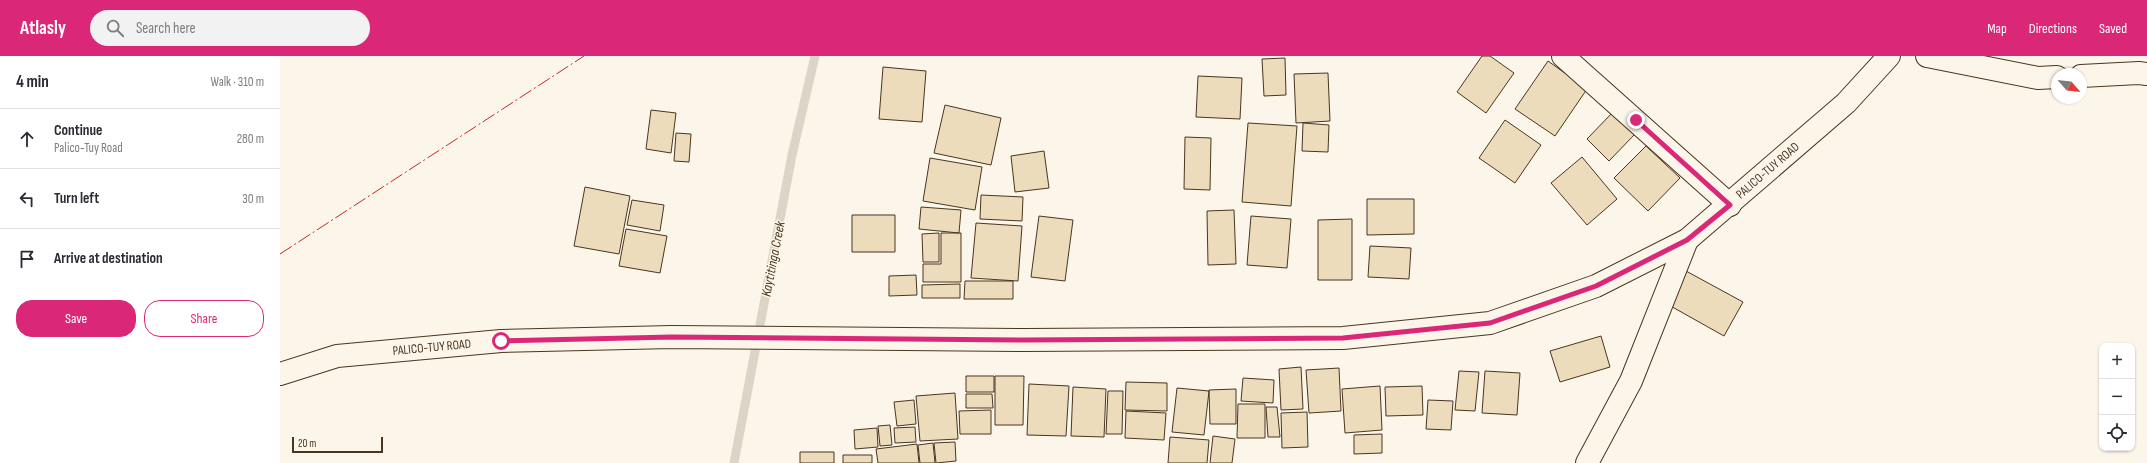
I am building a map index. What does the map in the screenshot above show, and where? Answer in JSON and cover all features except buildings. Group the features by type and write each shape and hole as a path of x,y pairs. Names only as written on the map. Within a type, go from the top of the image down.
{"main road":[{"path":"1564,56 1730,205"},
{"name":"PALICO-TUY ROAD","path":"280,374 337,356 501,341 672,337 1024,340 1343,338 1490,323 1596,286 1687,240 1730,205 1846,103 1889,56"},
{"path":"1927,56 2038,78 2051,77"},
{"path":"2087,76 2139,73 2147,74"},
{"path":"1587,463 1631,381 1687,240"}],"waterway":[{"name":"Kaytitinga Creek","path":"734,463 792,155 815,56"}],"power":[{"path":"280,254 584,56"}],"route":[{"path":"501,341 672,337 1024,340 1343,338 1490,323 1596,286 1687,240 1730,205 1636,120"}]}
